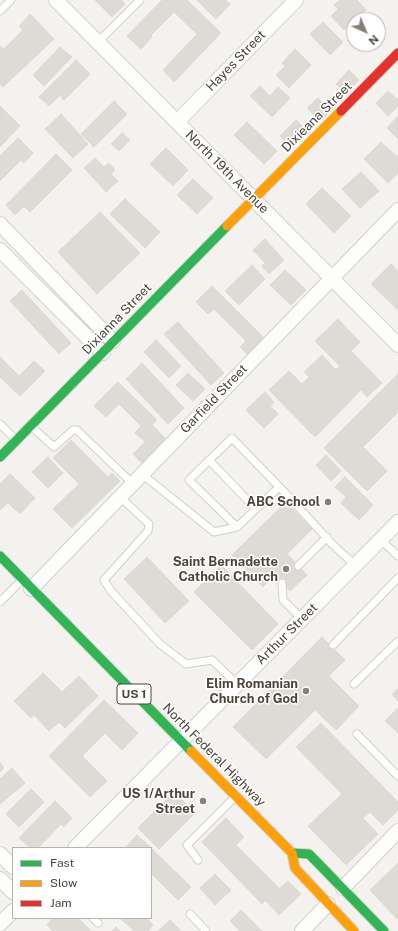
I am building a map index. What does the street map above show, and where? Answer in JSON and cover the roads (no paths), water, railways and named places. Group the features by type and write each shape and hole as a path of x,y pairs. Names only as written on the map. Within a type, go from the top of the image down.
{"main road":[{"name":"Dixieana Street","path":"254,199 398,53"},
{"name":"Dixianna Street","path":"0,457 254,199"},
{"name":"North Federal Highway","path":"0,556 180,741 236,795 292,853"},
{"path":"292,853 309,854 384,931"},
{"name":"US 1","path":"292,853 295,868 354,931"}],"street":[{"name":"North 19th Avenue","path":"56,0 398,345"},
{"name":"Hayes Street","path":"177,122 296,0"},
{"name":"Garfield Street","path":"27,584 120,497 398,210"},
{"path":"0,224 113,341"},
{"path":"0,250 103,353"},
{"name":"Arthur Street","path":"76,847 398,522"},
{"path":"343,888 398,831"},
{"path":"0,854 12,866"},
{"path":"0,879 12,891"},
{"path":"302,931 328,904"},
{"path":"0,924 12,912"}],"lane":[{"path":"0,12 11,0"},
{"path":"98,42 140,0"},
{"path":"0,424 16,440"},
{"path":"31,425 54,447 73,430 77,430 137,479 214,532 237,527 279,487"},
{"path":"237,527 189,480 232,438 326,537 355,565"},
{"path":"209,460 256,509"},
{"path":"120,497 149,524 148,531 104,580 111,591 160,644 186,664 212,660 237,684"},
{"path":"298,566 326,537"},
{"path":"381,540 398,556"},
{"path":"333,645 398,578"},
{"path":"282,583 283,600 302,619"},
{"path":"0,602 27,584"},
{"path":"354,684 398,641"},
{"path":"357,734 398,776"},
{"path":"198,860 187,845 236,795"},
{"path":"190,914 206,931"}],"place":[{"name":"ABC School","path":"328,502"},
{"name":"Saint Bernadette Catholic Church","path":"286,569"},
{"name":"Elim Romanian Church of God","path":"306,691"},
{"name":"US 1/Arthur Street","path":"203,801"}]}
